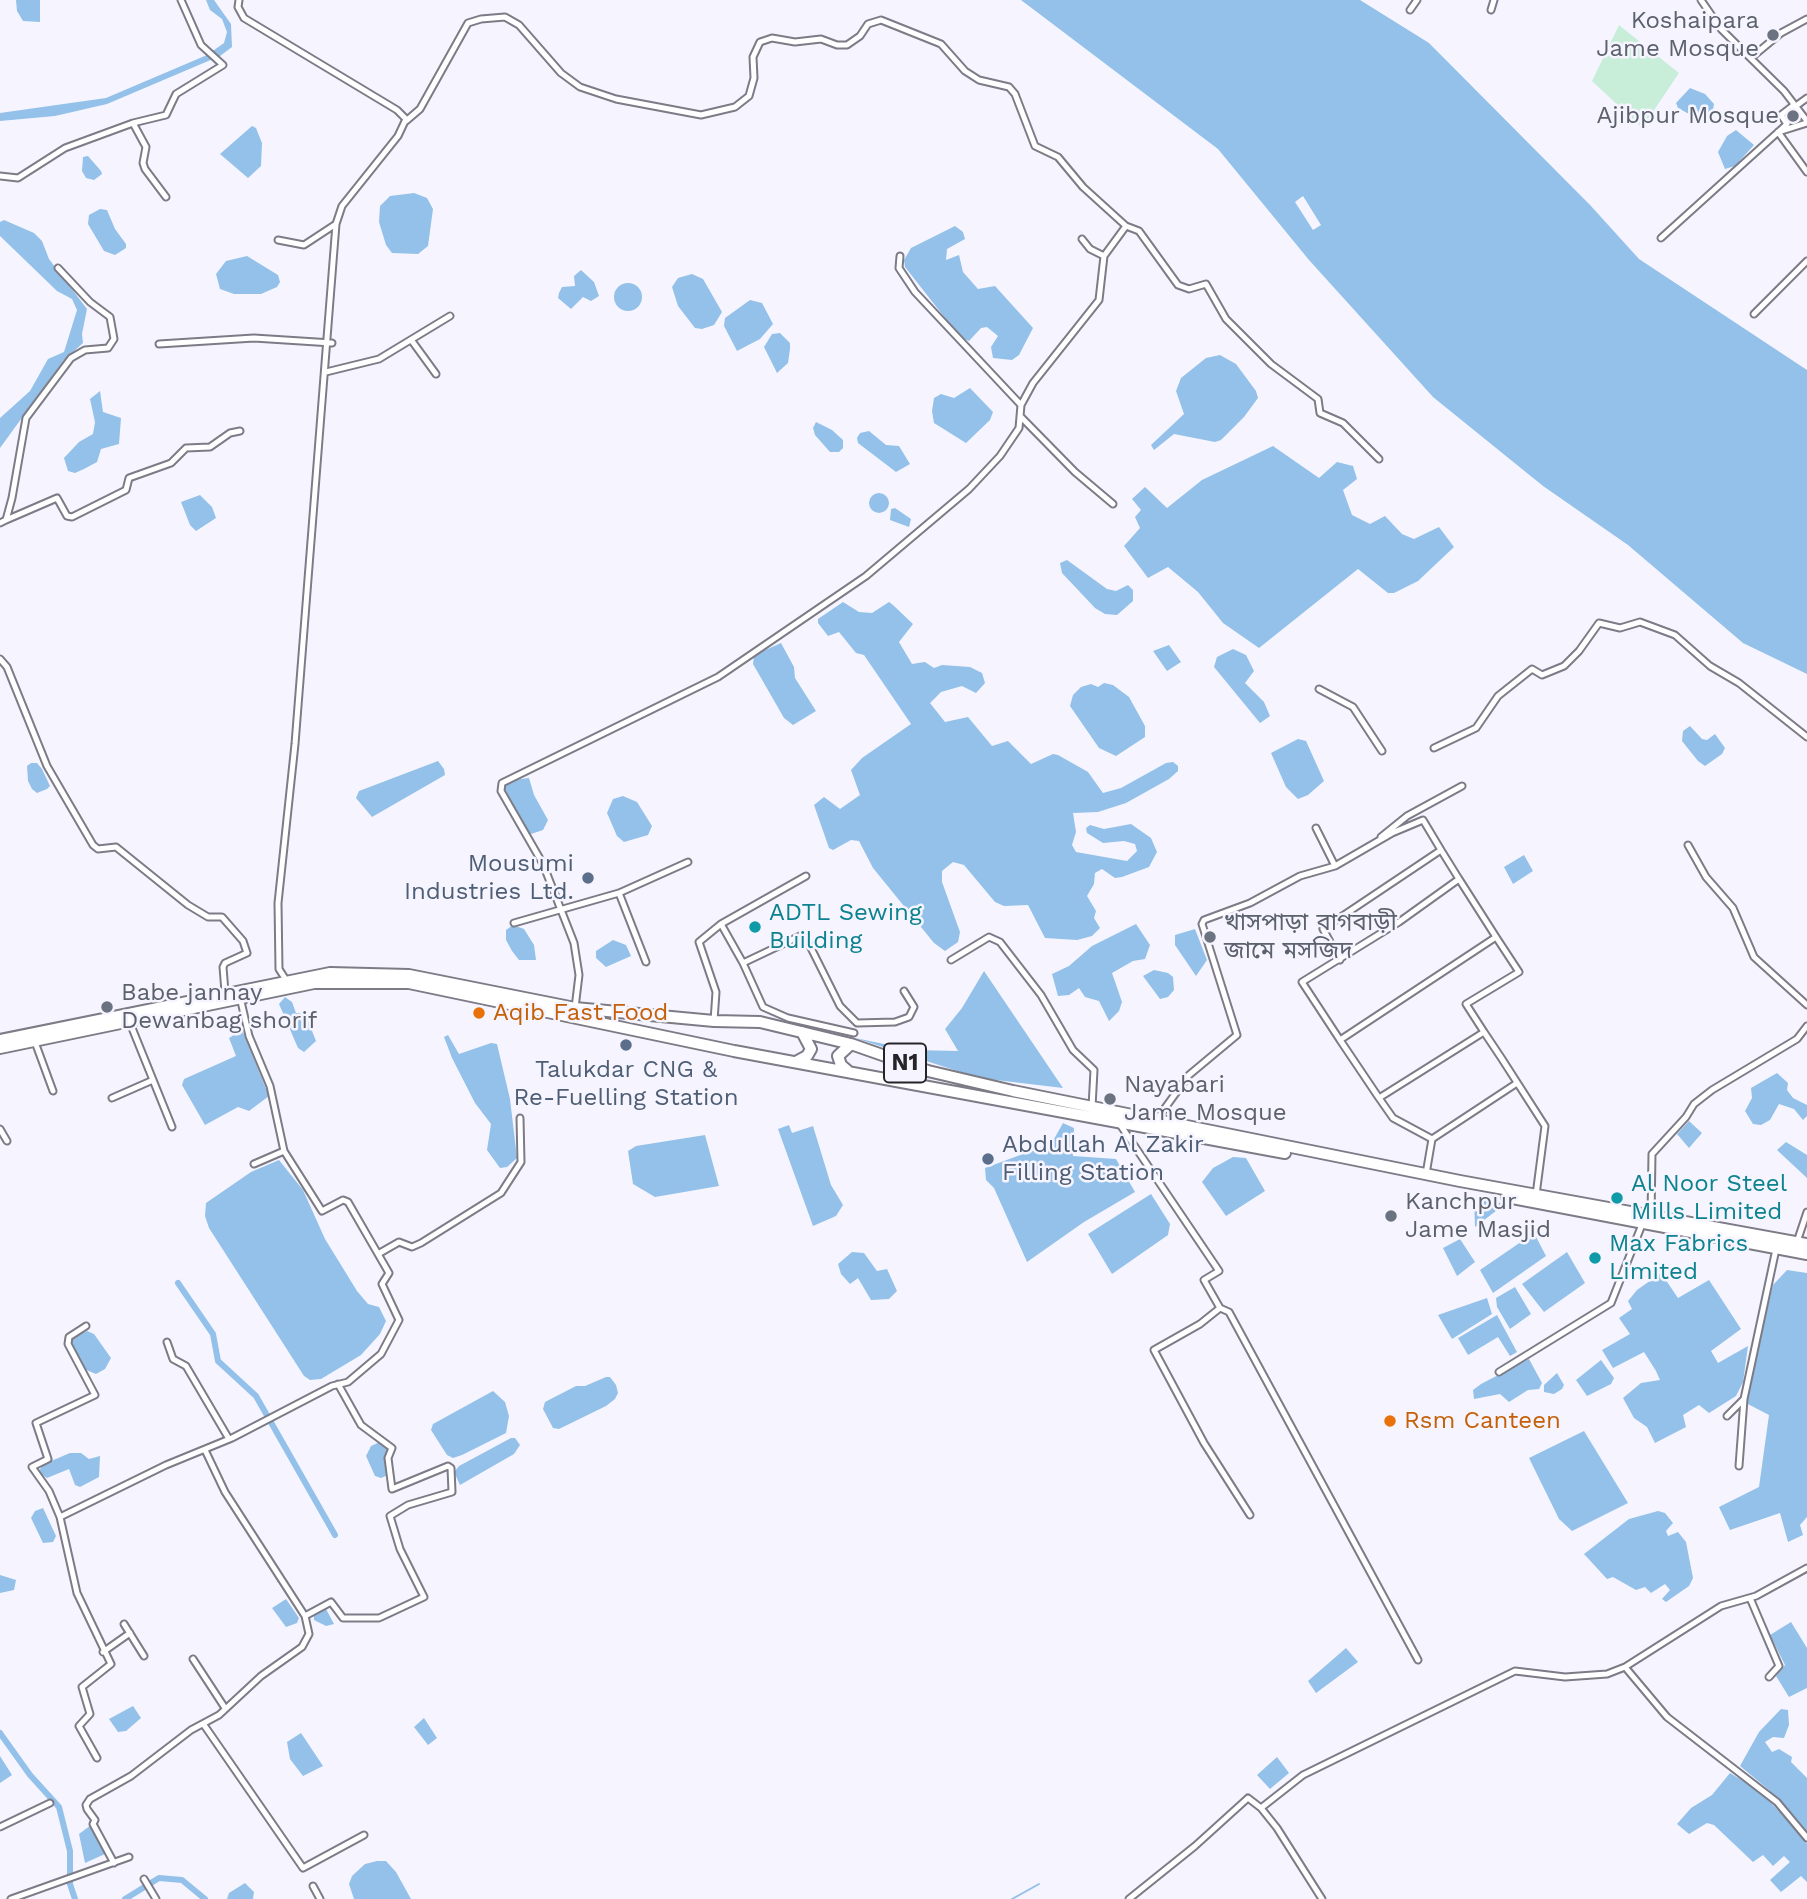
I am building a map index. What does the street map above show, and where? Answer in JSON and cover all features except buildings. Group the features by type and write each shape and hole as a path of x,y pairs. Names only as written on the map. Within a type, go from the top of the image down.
{"highway":[{"name":"N1","path":"0,1040 225,992 330,973 409,975 575,1007 714,1021 760,1022 802,1032 853,1038 928,1071 1426,1174 1459,1184 1536,1195 1807,1254"},
{"name":"N1","path":"0,1048 314,983 409,983 796,1062 1647,1219 1802,1243"},
{"path":"796,1062 807,1056 811,1049 802,1032"},
{"path":"848,1071 841,1065 838,1056 853,1038"}],"street":[{"path":"0,176 18,177 65,148 133,123 166,115 176,94 223,65 197,38 181,0"},
{"path":"239,0 238,7 244,18 397,110 406,122"},
{"path":"1410,10 1417,0"},
{"path":"1491,10 1494,0"},
{"path":"1710,0 1702,2 1721,29 1752,57 1807,122 1778,132"},
{"path":"286,980 279,969 278,903 330,343 336,224 342,206 419,109 468,23 481,19 505,18 519,24 561,73 580,87 616,99 701,115 735,107 748,96 754,78 753,57 757,46 764,40 772,38 795,42 821,38 837,46 846,45 860,36 868,24 881,20 941,44 965,71 979,80 1009,87 1015,94 1035,146 1058,157 1083,187 1126,226 1139,232 1178,285 1189,289 1206,284 1226,318 1263,357 1294,384 1317,399 1320,413 1343,423 1379,459"},
{"path":"1752,57 1781,33 1807,19"},
{"path":"1661,238 1787,124 1781,115 1807,98"},
{"path":"133,123 146,147 143,163 145,169 166,197"},
{"path":"1778,132 1807,172"},
{"path":"278,240 304,245 336,224"},
{"path":"575,1007 579,975 574,943 563,909 543,864 501,791 502,783 718,677 866,576 969,489 1000,456 1019,428 1021,405 1044,368 1099,300 1104,256 1126,226"},
{"path":"1082,239 1090,249 1104,256"},
{"path":"900,256 899,268 915,292 1021,405"},
{"path":"1754,314 1807,261"},
{"path":"3,522 24,443 26,418 71,358 85,350 108,348 114,339 110,317 90,302 58,268"},
{"path":"326,372 379,359 450,316"},
{"path":"159,344 254,338 330,343"},
{"path":"412,341 436,374"},
{"path":"1021,416 1075,472 1113,504"},
{"path":"3,522 57,498 68,516 72,517 126,489 129,478 171,463 186,448 210,447 230,433 240,431"},
{"path":"1434,748 1476,728 1498,696 1532,669 1542,675 1564,666 1579,651 1599,623 1620,628 1640,622 1675,635 1710,666 1739,683 1807,737"},
{"path":"0,660 7,667 47,766 93,845 98,849 116,847 188,905 208,917 222,916 243,941 247,953 225,963 223,967 225,992"},
{"path":"1320,689 1353,707 1382,751"},
{"path":"1377,842 1385,831 1462,786"},
{"path":"1157,1119 1189,1075 1237,1035 1202,921 1251,903 1300,876 1335,866 1423,820 1519,972 1466,1004 1545,1126 1536,1195"},
{"path":"1316,828 1335,866"},
{"path":"1688,845 1706,877 1732,908 1754,957 1807,1005"},
{"path":"1340,960 1323,929 1441,850"},
{"path":"514,923 619,893 688,862"},
{"path":"714,1021 716,992 699,942 720,924 806,876"},
{"path":"1432,1139 1393,1118 1302,982 1399,922 1459,879"},
{"path":"619,893 646,962"},
{"path":"720,924 743,963 763,1007 788,1018 853,1038"},
{"path":"743,963 804,934 840,1006 857,1023 895,1022 909,1017 914,1007 904,991"},
{"path":"951,960 989,937 1000,942 1041,995 1073,1050 1094,1070 1092,1107"},
{"path":"1340,1040 1496,937"},
{"path":"60,1517 354,1378 381,1354 399,1320 382,1284 389,1273 348,1202 343,1200 322,1210 284,1152 271,1086 249,1036 240,997"},
{"path":"129,1020 172,1127"},
{"path":"1499,1372 1611,1303 1647,1219 1651,1154 1703,1097 1797,1039 1807,1026"},
{"path":"1379,1098 1484,1032"},
{"path":"35,1042 53,1091"},
{"path":"112,1098 153,1080"},
{"path":"1426,1174 1432,1139 1517,1083"},
{"path":"378,1254 399,1242 412,1247 421,1243 501,1193 521,1162 520,1118"},
{"path":"1118,1120 1219,1272 1204,1280 1220,1308 1229,1312 1334,1507 1342,1514 1418,1660"},
{"path":"0,1129 7,1141"},
{"path":"254,1164 284,1152"},
{"path":"1802,1243 1807,1212"},
{"path":"1739,1466 1744,1399 1776,1248"},
{"path":"1220,1308 1200,1324 1154,1350 1203,1443 1250,1515"},
{"path":"86,1326 69,1336 68,1344 94,1395 36,1423 48,1460 32,1467 48,1491 60,1517 69,1568 110,1666 82,1687 90,1714 79,1726 97,1758"},
{"path":"167,1342 173,1359 186,1366 229,1439"},
{"path":"305,1616 331,1602 343,1618 379,1618 423,1599 400,1549 390,1516 408,1505 436,1498 454,1489 448,1466 392,1489 388,1458 391,1448 361,1425 338,1384"},
{"path":"1727,1416 1744,1399"},
{"path":"114,1863 93,1824 96,1820 87,1809 87,1802 149,1764 191,1730 204,1725 261,1676 302,1647 309,1634 305,1616 225,1492 205,1450"},
{"path":"1261,1808 1303,1775 1516,1671 1565,1677 1607,1674 1625,1667 1721,1606 1750,1598 1807,1568"},
{"path":"1750,1598 1779,1666 1769,1677"},
{"path":"124,1624 144,1656"},
{"path":"103,1652 130,1633"},
{"path":"193,1659 225,1708"},
{"path":"1625,1667 1667,1717 1777,1802 1807,1838"},
{"path":"204,1725 303,1868 364,1835"},
{"path":"1129,1899 1195,1846 1248,1798 1261,1808 1322,1899"},
{"path":"0,1827 50,1803"},
{"path":"11,1899 129,1857"},
{"path":"146,1881 156,1899"},
{"path":"313,1886 320,1899"}],"green space":[{"path":"1619,25 1679,73 1642,128 1592,81"}],"water":[{"path":"16,0 40,0 40,22 23,21 17,11"},
{"path":"206,0 214,0 231,24 232,47 220,56 107,104 55,116 0,121 0,113 106,98 207,55 224,43 227,32 222,19 210,10"},
{"path":"1021,0 1360,0 1429,43 1591,206 1639,259 1807,370 1807,674 1743,643 1628,545 1543,486 1433,397 1309,260 1218,149"},
{"path":"1690,88 1705,94 1714,104 1712,115 1700,120 1678,108 1676,103"},
{"path":"252,126 256,128 262,143 261,166 248,178 220,154"},
{"path":"1736,130 1754,145 1735,166 1725,169 1718,152 1727,136"},
{"path":"88,156 102,174 94,180 86,178 82,171 83,157"},
{"path":"414,193 427,198 433,209 428,246 418,254 392,253 386,245 379,222 380,206 390,196"},
{"path":"100,209 107,210 115,229 126,244 126,248 115,255 104,251 88,224 89,215"},
{"path":"4,220 34,233 42,241 49,259 87,309 83,343 64,360 0,448 0,418 30,391 48,359 64,352 77,310 72,299 57,291 0,236 0,222"},
{"path":"955,226 963,232 965,239 947,249 946,260 959,255 963,272 978,289 995,286 1033,328 1019,355 1012,360 993,358 991,347 998,336 987,327 981,328 969,341 960,337 905,267 904,260 911,248"},
{"path":"247,256 278,275 280,282 277,287 261,294 234,294 220,289 216,274 226,261"},
{"path":"581,270 594,282 599,296 591,301 583,297 571,309 558,298 559,293 562,287 575,286 574,276"},
{"path":"692,274 703,279 722,312 714,325 702,329 695,328 678,306 672,287 678,278"},
{"path":"628,283 638,287 642,297 638,307 628,311 618,307 614,297 618,287"},
{"path":"750,300 762,303 773,324 760,339 737,351 724,326 725,318"},
{"path":"780,333 790,343 790,349 788,363 777,373 764,347 772,334"},
{"path":"1220,355 1236,364 1256,391 1258,398 1221,440 1215,442 1174,434 1154,450 1151,445 1184,414 1176,391 1181,378 1206,358"},
{"path":"970,388 993,412 990,420 966,443 934,423 932,411 934,398 941,394 954,398"},
{"path":"100,391 103,412 121,418 119,444 101,449 97,462 84,469 75,473 68,471 64,458 79,442 93,434 95,422 90,399"},
{"path":"816,422 832,430 843,440 843,448 839,452 830,452 815,435 813,428"},
{"path":"869,431 886,445 899,446 910,464 896,472 858,443 860,433"},
{"path":"1273,446 1319,478 1337,462 1353,466 1357,479 1343,490 1352,515 1370,524 1385,516 1402,534 1414,539 1439,527 1454,547 1418,581 1394,593 1388,593 1358,569 1259,648 1223,623 1198,592 1168,567 1148,578 1124,546 1140,528 1135,517 1141,510 1132,499 1145,487 1167,508 1202,480"},
{"path":"879,493 886,496 889,503 886,510 879,513 872,510 869,503 872,496"},
{"path":"200,495 212,507 216,518 196,531 190,525 181,502"},
{"path":"895,508 911,519 909,527 890,520 891,509"},
{"path":"1067,560 1107,589 1116,591 1128,585 1133,590 1133,601 1117,615 1105,614 1095,608 1062,573 1060,563"},
{"path":"843,602 859,612 872,613 889,602 893,605 913,624 899,642 912,664 925,662 934,668 942,665 970,667 982,673 985,683 976,693 962,686 941,692 930,703 945,722 968,717 992,746 1008,741 1031,764 1053,754 1058,755 1088,772 1103,793 1121,788 1166,763 1173,762 1178,766 1178,771 1169,779 1126,803 1098,812 1073,813 1076,832 1072,845 1076,852 1127,861 1137,851 1135,844 1124,841 1103,843 1087,833 1086,828 1090,825 1104,829 1131,824 1151,838 1157,852 1149,867 1122,877 1115,878 1102,869 1095,873 1094,884 1087,896 1096,911 1094,918 1100,928 1092,936 1077,940 1045,938 1028,905 1004,906 995,902 964,865 953,862 942,871 942,882 960,932 958,942 945,951 934,943 873,868 859,841 851,840 833,850 829,848 814,805 824,797 840,809 860,795 851,770 862,758 911,724 864,655 856,653 839,632 828,636 818,623 818,619"},
{"path":"781,643 794,667 795,678 816,711 793,725 784,718 753,664 754,655"},
{"path":"1169,645 1181,662 1167,671 1153,651"},
{"path":"1233,649 1246,655 1254,671 1245,683 1264,702 1270,716 1260,723 1214,667 1217,657"},
{"path":"1104,683 1113,685 1129,697 1145,726 1145,737 1116,756 1099,748 1070,706 1073,695 1081,687 1091,684 1098,687"},
{"path":"1690,726 1702,739 1707,740 1715,734 1725,748 1722,754 1705,766 1682,741 1683,731"},
{"path":"1298,739 1306,741 1324,781 1308,795 1298,799 1286,787 1271,753"},
{"path":"438,761 445,775 372,817 356,798 359,791"},
{"path":"37,763 42,769 50,786 37,793 28,781 27,766"},
{"path":"529,778 534,795 548,820 543,830 531,834 524,830 504,787 513,780"},
{"path":"623,796 637,802 652,826 648,835 624,842 617,836 607,813 613,799"},
{"path":"1524,855 1533,871 1513,884 1504,867"},
{"path":"1136,924 1150,945 1145,959 1133,961 1112,973 1122,1002 1119,1011 1109,1021 1099,1001 1085,997 1079,988 1069,995 1058,996 1052,974 1069,966 1092,946"},
{"path":"513,925 524,929 534,945 536,960 519,960 512,951 506,940 506,930"},
{"path":"1195,929 1207,960 1196,976 1175,945 1175,935"},
{"path":"613,940 626,945 631,956 606,967 596,958 596,951"},
{"path":"1154,970 1173,977 1174,990 1168,997 1160,999 1143,976"},
{"path":"984,971 1063,1088 979,1078 855,1038 913,1050 958,1051 945,1029 962,1008"},
{"path":"285,997 292,1002 296,1013 305,1013 316,1041 304,1052 298,1048 279,1004"},
{"path":"242,1030 269,1096 249,1111 238,1107 205,1125 182,1085 184,1079 236,1056 229,1038"},
{"path":"448,1035 459,1054 491,1043 497,1044 510,1099 517,1158 507,1167 500,1168 487,1150 491,1124 475,1103 452,1058 444,1037"},
{"path":"1777,1073 1788,1083 1787,1090 1793,1098 1807,1105 1807,1116 1803,1120 1794,1109 1779,1104 1770,1120 1761,1125 1753,1124 1745,1111 1752,1098 1751,1088"},
{"path":"1689,1121 1702,1133 1689,1148 1677,1134"},
{"path":"1063,1123 1074,1128 1073,1156 1116,1159 1135,1192 1084,1222 1027,1262 994,1188 986,1180 985,1168 1042,1147 1054,1139"},
{"path":"789,1125 792,1133 813,1126 831,1185 843,1205 836,1216 813,1226 778,1129"},
{"path":"705,1135 719,1186 655,1197 633,1184 628,1151 636,1146"},
{"path":"1786,1142 1807,1155 1807,1178 1777,1150"},
{"path":"1233,1157 1246,1158 1265,1191 1226,1216 1202,1182 1213,1168"},
{"path":"279,1160 303,1190 325,1239 357,1291 368,1304 379,1307 386,1321 380,1334 361,1355 321,1379 310,1380 304,1376 209,1228 205,1216 206,1203 251,1172"},
{"path":"1151,1194 1170,1224 1168,1235 1112,1274 1088,1234"},
{"path":"1474,1199 1496,1202 1505,1204 1475,1227"},
{"path":"1534,1233 1546,1256 1493,1293 1480,1270"},
{"path":"1460,1239 1475,1262 1457,1276 1443,1248"},
{"path":"852,1252 864,1253 877,1271 887,1269 897,1291 889,1299 871,1300 858,1278 850,1284 841,1274 838,1264"},
{"path":"1567,1252 1585,1283 1544,1312 1522,1284"},
{"path":"1787,1270 1807,1273 1807,1517 1800,1525 1803,1535 1788,1542 1780,1513 1730,1530 1719,1507 1759,1487 1769,1415 1744,1402 1773,1285"},
{"path":"1661,1273 1678,1298 1709,1280 1741,1329 1711,1351 1718,1363 1748,1346 1743,1382 1736,1396 1709,1413 1699,1405 1683,1415 1686,1427 1655,1443 1647,1427 1634,1418 1623,1398 1641,1383 1660,1380 1656,1371 1644,1352 1613,1368 1602,1350 1630,1334 1619,1318 1632,1309 1628,1301 1637,1290"},
{"path":"1515,1287 1531,1314 1510,1329 1497,1307 1496,1298"},
{"path":"1487,1298 1492,1314 1452,1339 1438,1315"},
{"path":"1497,1315 1517,1352 1510,1356 1498,1337 1468,1355 1458,1338"},
{"path":"87,1331 94,1334 111,1358 105,1369 96,1374 84,1369 71,1344 72,1338"},
{"path":"1529,1359 1542,1383 1539,1389 1528,1390 1509,1402 1500,1394 1474,1399 1473,1390 1481,1384"},
{"path":"1601,1360 1614,1378 1611,1384 1587,1396 1576,1380"},
{"path":"1557,1373 1564,1385 1562,1389 1554,1394 1544,1392 1544,1385"},
{"path":"610,1377 616,1385 618,1393 615,1399 559,1429 553,1428 543,1409 545,1402 576,1386 585,1386"},
{"path":"493,1391 505,1402 509,1416 506,1433 462,1455 453,1458 447,1455 431,1430 433,1424"},
{"path":"1584,1431 1628,1503 1572,1531 1559,1519 1529,1458"},
{"path":"515,1438 520,1445 514,1454 460,1485 454,1472 459,1466"},
{"path":"382,1441 389,1448 388,1475 381,1478 375,1476 366,1456 371,1446"},
{"path":"70,1453 81,1453 89,1459 100,1456 99,1477 80,1487 75,1485 69,1469 47,1478 38,1472 44,1464"},
{"path":"43,1508 56,1536 53,1542 43,1543 31,1518 35,1511"},
{"path":"1658,1511 1665,1513 1673,1523 1666,1531 1668,1536 1678,1532 1686,1542 1693,1578 1689,1586 1666,1602 1662,1599 1670,1590 1665,1584 1651,1593 1645,1587 1636,1590 1613,1577 1607,1579 1584,1554 1629,1519"},
{"path":"0,1575 16,1580 14,1590 0,1593"},
{"path":"286,1599 299,1618 297,1623 286,1627 272,1608"},
{"path":"326,1609 334,1624 326,1626 314,1620 314,1613"},
{"path":"1791,1622 1807,1648 1807,1688 1789,1697 1776,1676 1785,1665 1770,1635"},
{"path":"1346,1648 1358,1662 1316,1693 1308,1681"},
{"path":"133,1706 141,1718 126,1731 118,1732 109,1719"},
{"path":"1781,1709 1788,1710 1789,1725 1784,1738 1773,1737 1765,1742 1772,1752 1779,1749 1792,1757 1791,1762 1807,1778 1807,1834 1769,1790 1740,1766 1759,1732"},
{"path":"424,1718 437,1738 428,1745 414,1727"},
{"path":"301,1733 323,1766 303,1776 290,1759 287,1742"},
{"path":"0,1756 12,1775 0,1783"},
{"path":"1277,1757 1289,1773 1270,1789 1257,1775"},
{"path":"1730,1773 1761,1792 1802,1836 1807,1844 1807,1882 1801,1876 1781,1892 1770,1880 1790,1862 1784,1856 1773,1866 1763,1855 1753,1862 1714,1825 1707,1823 1689,1834 1677,1824 1691,1808 1712,1795"},
{"path":"91,1825 105,1854 85,1863 79,1834"},
{"path":"386,1861 396,1872 411,1899 354,1899 349,1884 352,1876 365,1864"},
{"path":"245,1883 254,1892 253,1899 227,1899 229,1893"}],"pier":[{"path":"1303,196 1321,225 1313,230 1295,202"}],"waterway":[{"path":"178,1283 213,1334 218,1361 256,1396 335,1535"},
{"path":"0,1733 30,1775 59,1807 70,1851 70,1884 75,1899"},
{"path":"125,1899 159,1878 182,1880 205,1899"},
{"path":"1012,1899 1039,1884"}],"place":[{"name":"Koshaipara Jame Mosque","path":"1773,35"},
{"name":"Ajibpur Mosque","path":"1793,116"},
{"name":"Mousumi Industries Ltd.","path":"588,878"},
{"name":"ADTL Sewing Building","path":"755,927"},
{"name":"খাসপাড়া বাগবাড়ী জামে মসজিদ","path":"1210,937"},
{"name":"Babe jannay Dewanbag shorif","path":"107,1007"},
{"name":"Aqib Fast Food","path":"479,1013"},
{"name":"Talukdar CNG & Re-Fuelling Station","path":"626,1045"},
{"name":"Nayabari Jame Mosque","path":"1110,1099"},
{"name":"Abdullah Al Zakir Filling Station","path":"988,1159"},
{"name":"Al Noor Steel Mills Limited","path":"1617,1198"},
{"name":"Kanchpur Jame Masjid","path":"1391,1216"},
{"name":"Max Fabrics Limited","path":"1595,1258"},
{"name":"Rsm Canteen","path":"1390,1421"}]}
